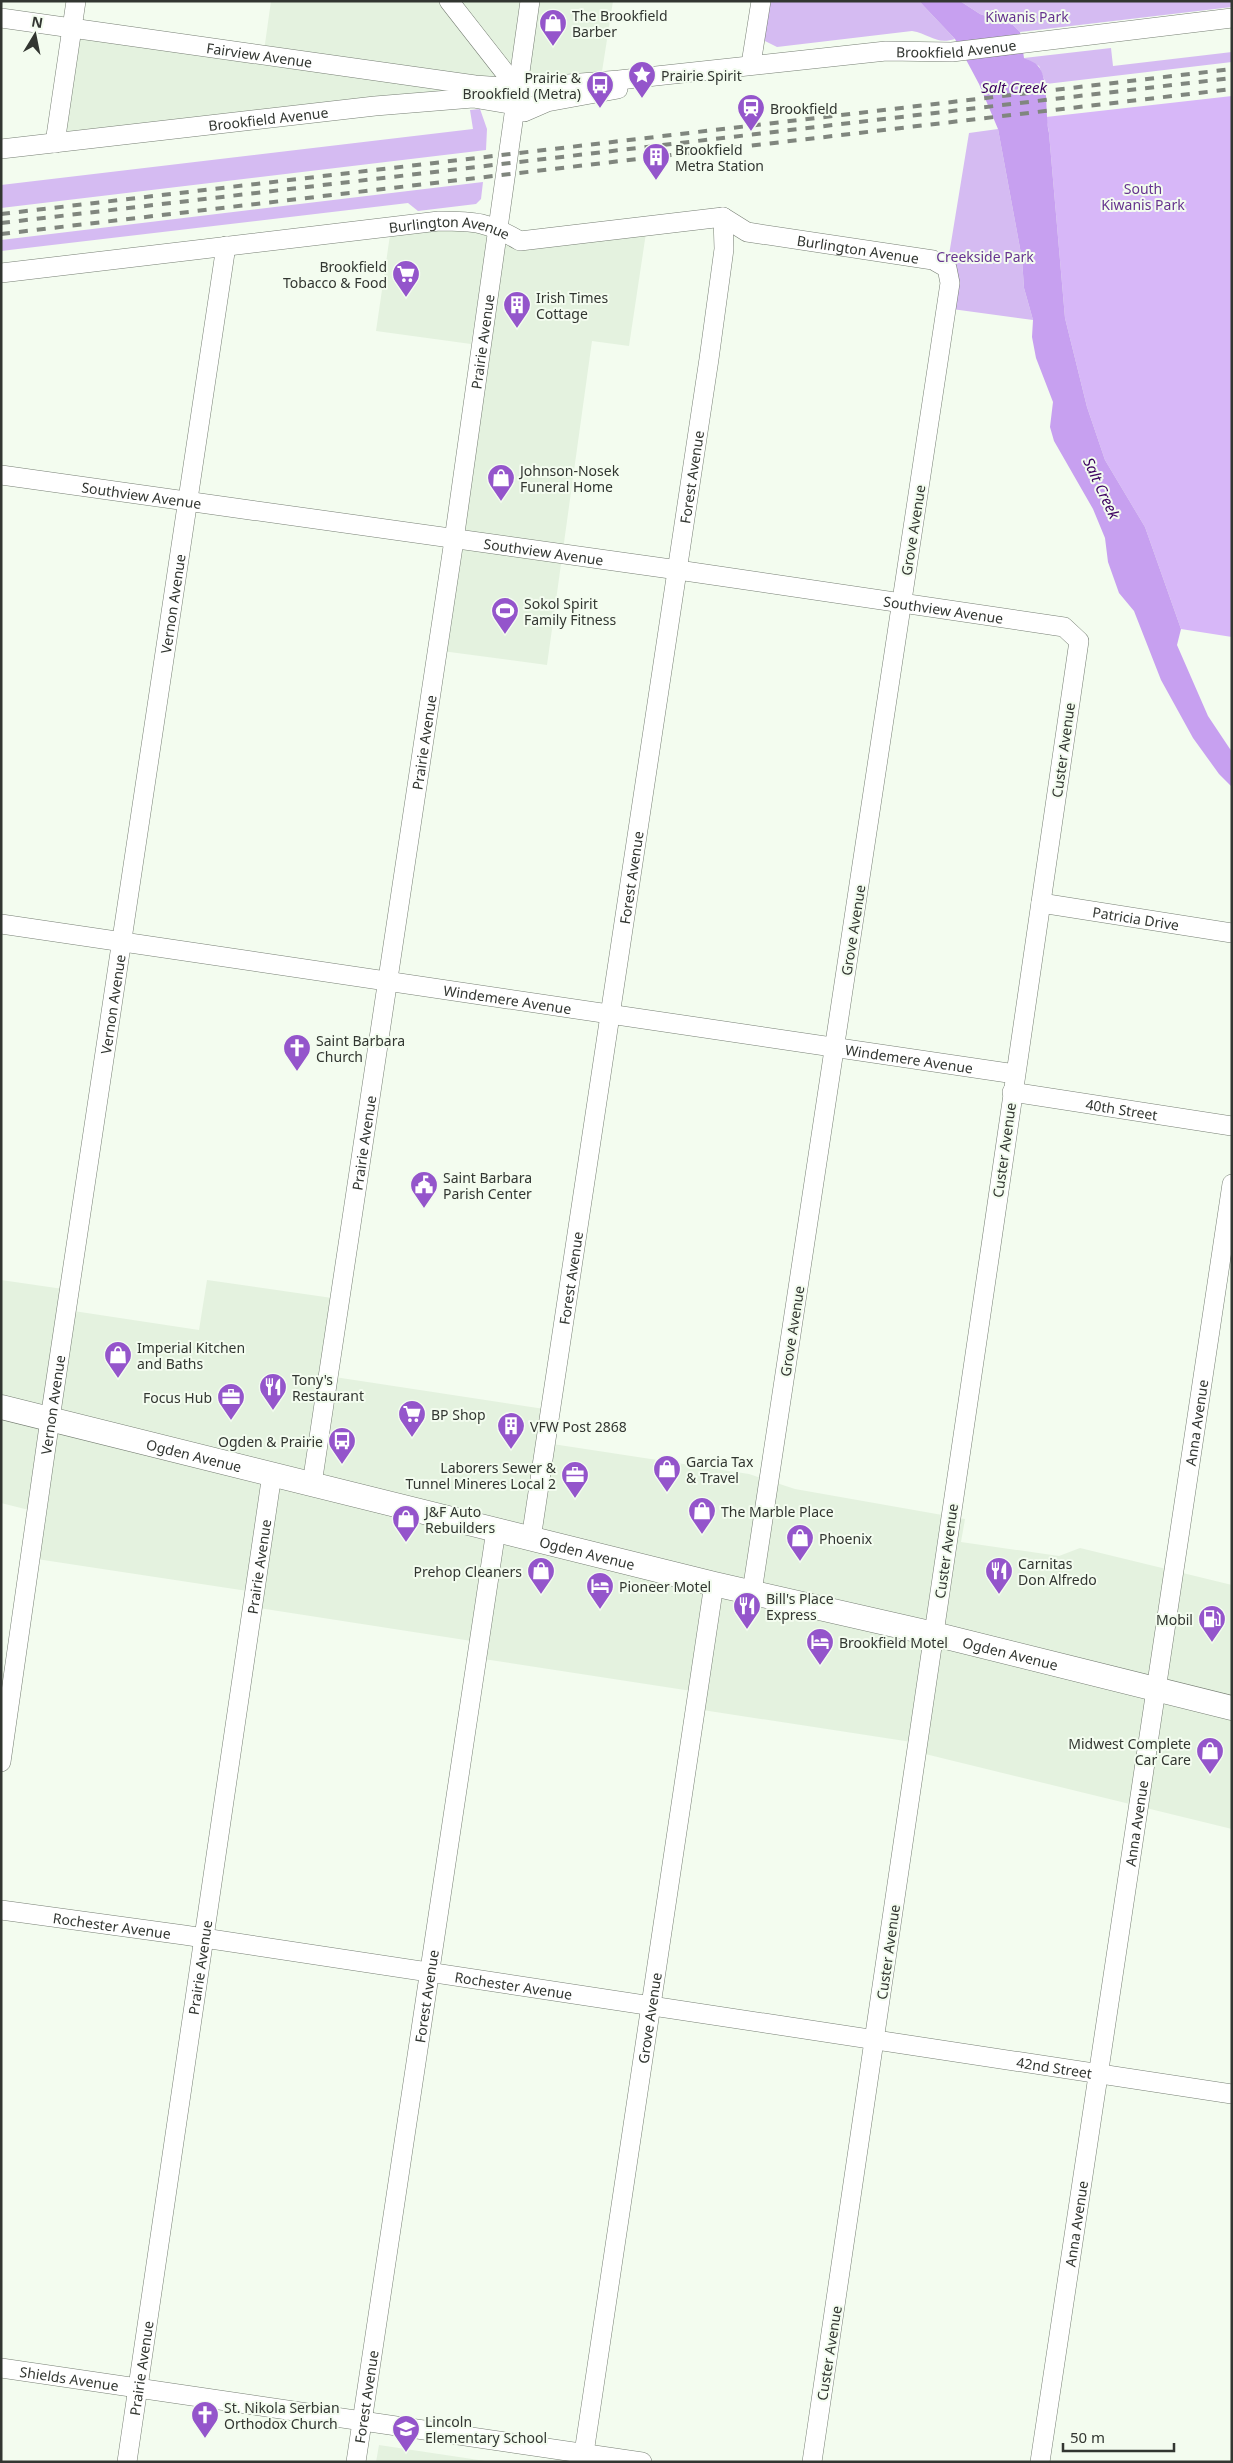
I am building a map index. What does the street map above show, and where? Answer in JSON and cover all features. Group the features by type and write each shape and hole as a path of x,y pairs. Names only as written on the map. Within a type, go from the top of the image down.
{"main road":[{"name":"Ogden Avenue","path":"1,1407 714,1584 934,1634 1232,1708"}],"street":[{"path":"55,143 76,1"},
{"path":"449,1 515,104"},
{"name":"Prairie Avenue","path":"312,1484 454,540 530,1"},
{"path":"751,64 761,1"},
{"name":"Fairview Avenue","path":"1,18 476,85 515,104"},
{"name":"Brookfield Avenue","path":"515,104 680,73 751,64 886,50 952,52 1232,18"},
{"name":"Brookfield Avenue","path":"1,150 375,106 473,98 535,106 642,84 680,73"},
{"name":"Burlington Avenue","path":"1,273 439,221 474,221 499,228 520,241 723,217 747,232 933,260 947,268"},
{"name":"Forest Avenue","path":"531,1539 678,570 724,249 723,217"},
{"name":"Vernon Avenue","path":"1,1762 50,1419 226,246"},
{"name":"Grove Avenue","path":"752,1592 950,283 947,268"},
{"name":"Southview Avenue","path":"1,475 678,570 1064,627 1079,641"},
{"name":"Custer Avenue","path":"812,2462 876,2039 1013,1083 1079,641"},
{"name":"Patricia Drive","path":"1041,903 1232,932"},
{"name":"Windemere Avenue","path":"1,924 835,1046 1013,1083"},
{"name":"40th Street","path":"1013,1083 1232,1126"},
{"name":"Anna Avenue","path":"1040,2462 1232,1184"},
{"name":"Prairie Avenue","path":"127,2462 272,1474"},
{"name":"Forest Avenue","path":"356,2462 496,1530"},
{"name":"Grove Avenue","path":"584,2452 714,1584"},
{"name":"Rochester Avenue","path":"1,1910 204,1938 876,2039"},
{"name":"42nd Street","path":"876,2039 1232,2094"},
{"name":"Shields Avenue","path":"1,2368 642,2462"}],"shaded area":[{"path":"271,1 613,1 601,78 59,144 77,27 264,51"},
{"path":"475,225 488,238 471,344 376,331 390,235"},
{"path":"646,233 629,346 592,341 547,665 442,651 502,246"},
{"path":"1,1280 70,1290 67,1310 199,1330 207,1280 339,1299 328,1376 551,1410 546,1443 749,1474 795,1489 965,1519 961,1542 1059,1556 1080,1548 1232,1585 1232,1829 917,1752 918,1743 696,1709 698,1692 477,1658 478,1642 252,1607 254,1592 30,1558 37,1512 1,1503"},
{"name":"Lincoln Elementary School","path":"379,2445 492,2462 376,2462"}],"green space":[{"path":"768,1 919,1 955,39 943,41 912,31 777,47 765,41 764,34"},
{"name":"Kiwanis Park","path":"960,1 1232,1 1232,7 1020,32 1013,25 980,14"},
{"path":"1111,48 1113,66 1232,52 1232,62 1046,84 1039,66 1024,58"},
{"name":"South Kiwanis Park","path":"1232,96 1232,637 1181,629 1145,527 1105,460 1087,407 1065,318 1046,117"},
{"path":"480,109 487,129 486,150 1,208 1,185 473,129 470,110"},
{"name":"Creekside Park","path":"998,129 1022,259 1024,288 1033,320 952,309 948,261 969,133"},
{"path":"483,182 481,199 476,204 418,211 408,203 1,251 1,240"}],"water":[{"name":"Salt Creek","path":"919,1 960,1 980,14 1013,25 1020,32 1024,58 1035,63 1041,71 1045,88 1065,318 1087,407 1105,460 1145,527 1181,629 1177,645 1208,716 1232,752 1232,787 1219,774 1193,738 1161,680 1134,611 1119,593 1108,562 1105,538 1093,509 1054,441 1050,427 1053,402 1036,358 1032,337 1033,320 1024,288 1022,259 998,129 979,84 955,39"}],"railway":[{"path":"1,214 1232,69"},
{"path":"1,223 1232,78"},
{"path":"1,234 1232,89"}],"place":[{"name":"The Brookfield Barber","path":"553,47"},
{"name":"Prairie Spirit","path":"642,99"},
{"name":"Prairie & Brookfield (Metra)","path":"600,109"},
{"name":"Brookfield","path":"751,132"},
{"name":"Brookfield Metra Station","path":"656,181"},
{"name":"Brookfield Tobacco & Food","path":"406,298"},
{"name":"Irish Times Cottage","path":"517,329"},
{"name":"Johnson-Nosek Funeral Home","path":"501,502"},
{"name":"Sokol Spirit Family Fitness","path":"505,635"},
{"name":"Saint Barbara Church","path":"297,1072"},
{"name":"Saint Barbara Parish Center","path":"424,1209"},
{"name":"Imperial Kitchen and Baths","path":"118,1379"},
{"name":"Tony's Restaurant","path":"273,1411"},
{"name":"Focus Hub","path":"231,1421"},
{"name":"BP Shop","path":"412,1438"},
{"name":"VFW Post 2868","path":"511,1450"},
{"name":"Ogden & Prairie","path":"342,1465"},
{"name":"Garcia Tax & Travel","path":"667,1493"},
{"name":"Laborers Sewer & Tunnel Mineres Local 2","path":"575,1499"},
{"name":"The Marble Place","path":"702,1535"},
{"name":"J&F Auto Rebuilders","path":"406,1543"},
{"name":"Phoenix","path":"800,1562"},
{"name":"Prehop Cleaners","path":"541,1595"},
{"name":"Carnitas Don Alfredo","path":"999,1595"},
{"name":"Pioneer Motel","path":"600,1610"},
{"name":"Bill's Place Express","path":"747,1630"},
{"name":"Mobil","path":"1212,1643"},
{"name":"Brookfield Motel","path":"820,1666"},
{"name":"Midwest Complete Car Care","path":"1210,1775"},
{"name":"St. Nikola Serbian Orthodox Church","path":"205,2439"},
{"name":"Lincoln Elementary School","path":"406,2453"}]}
